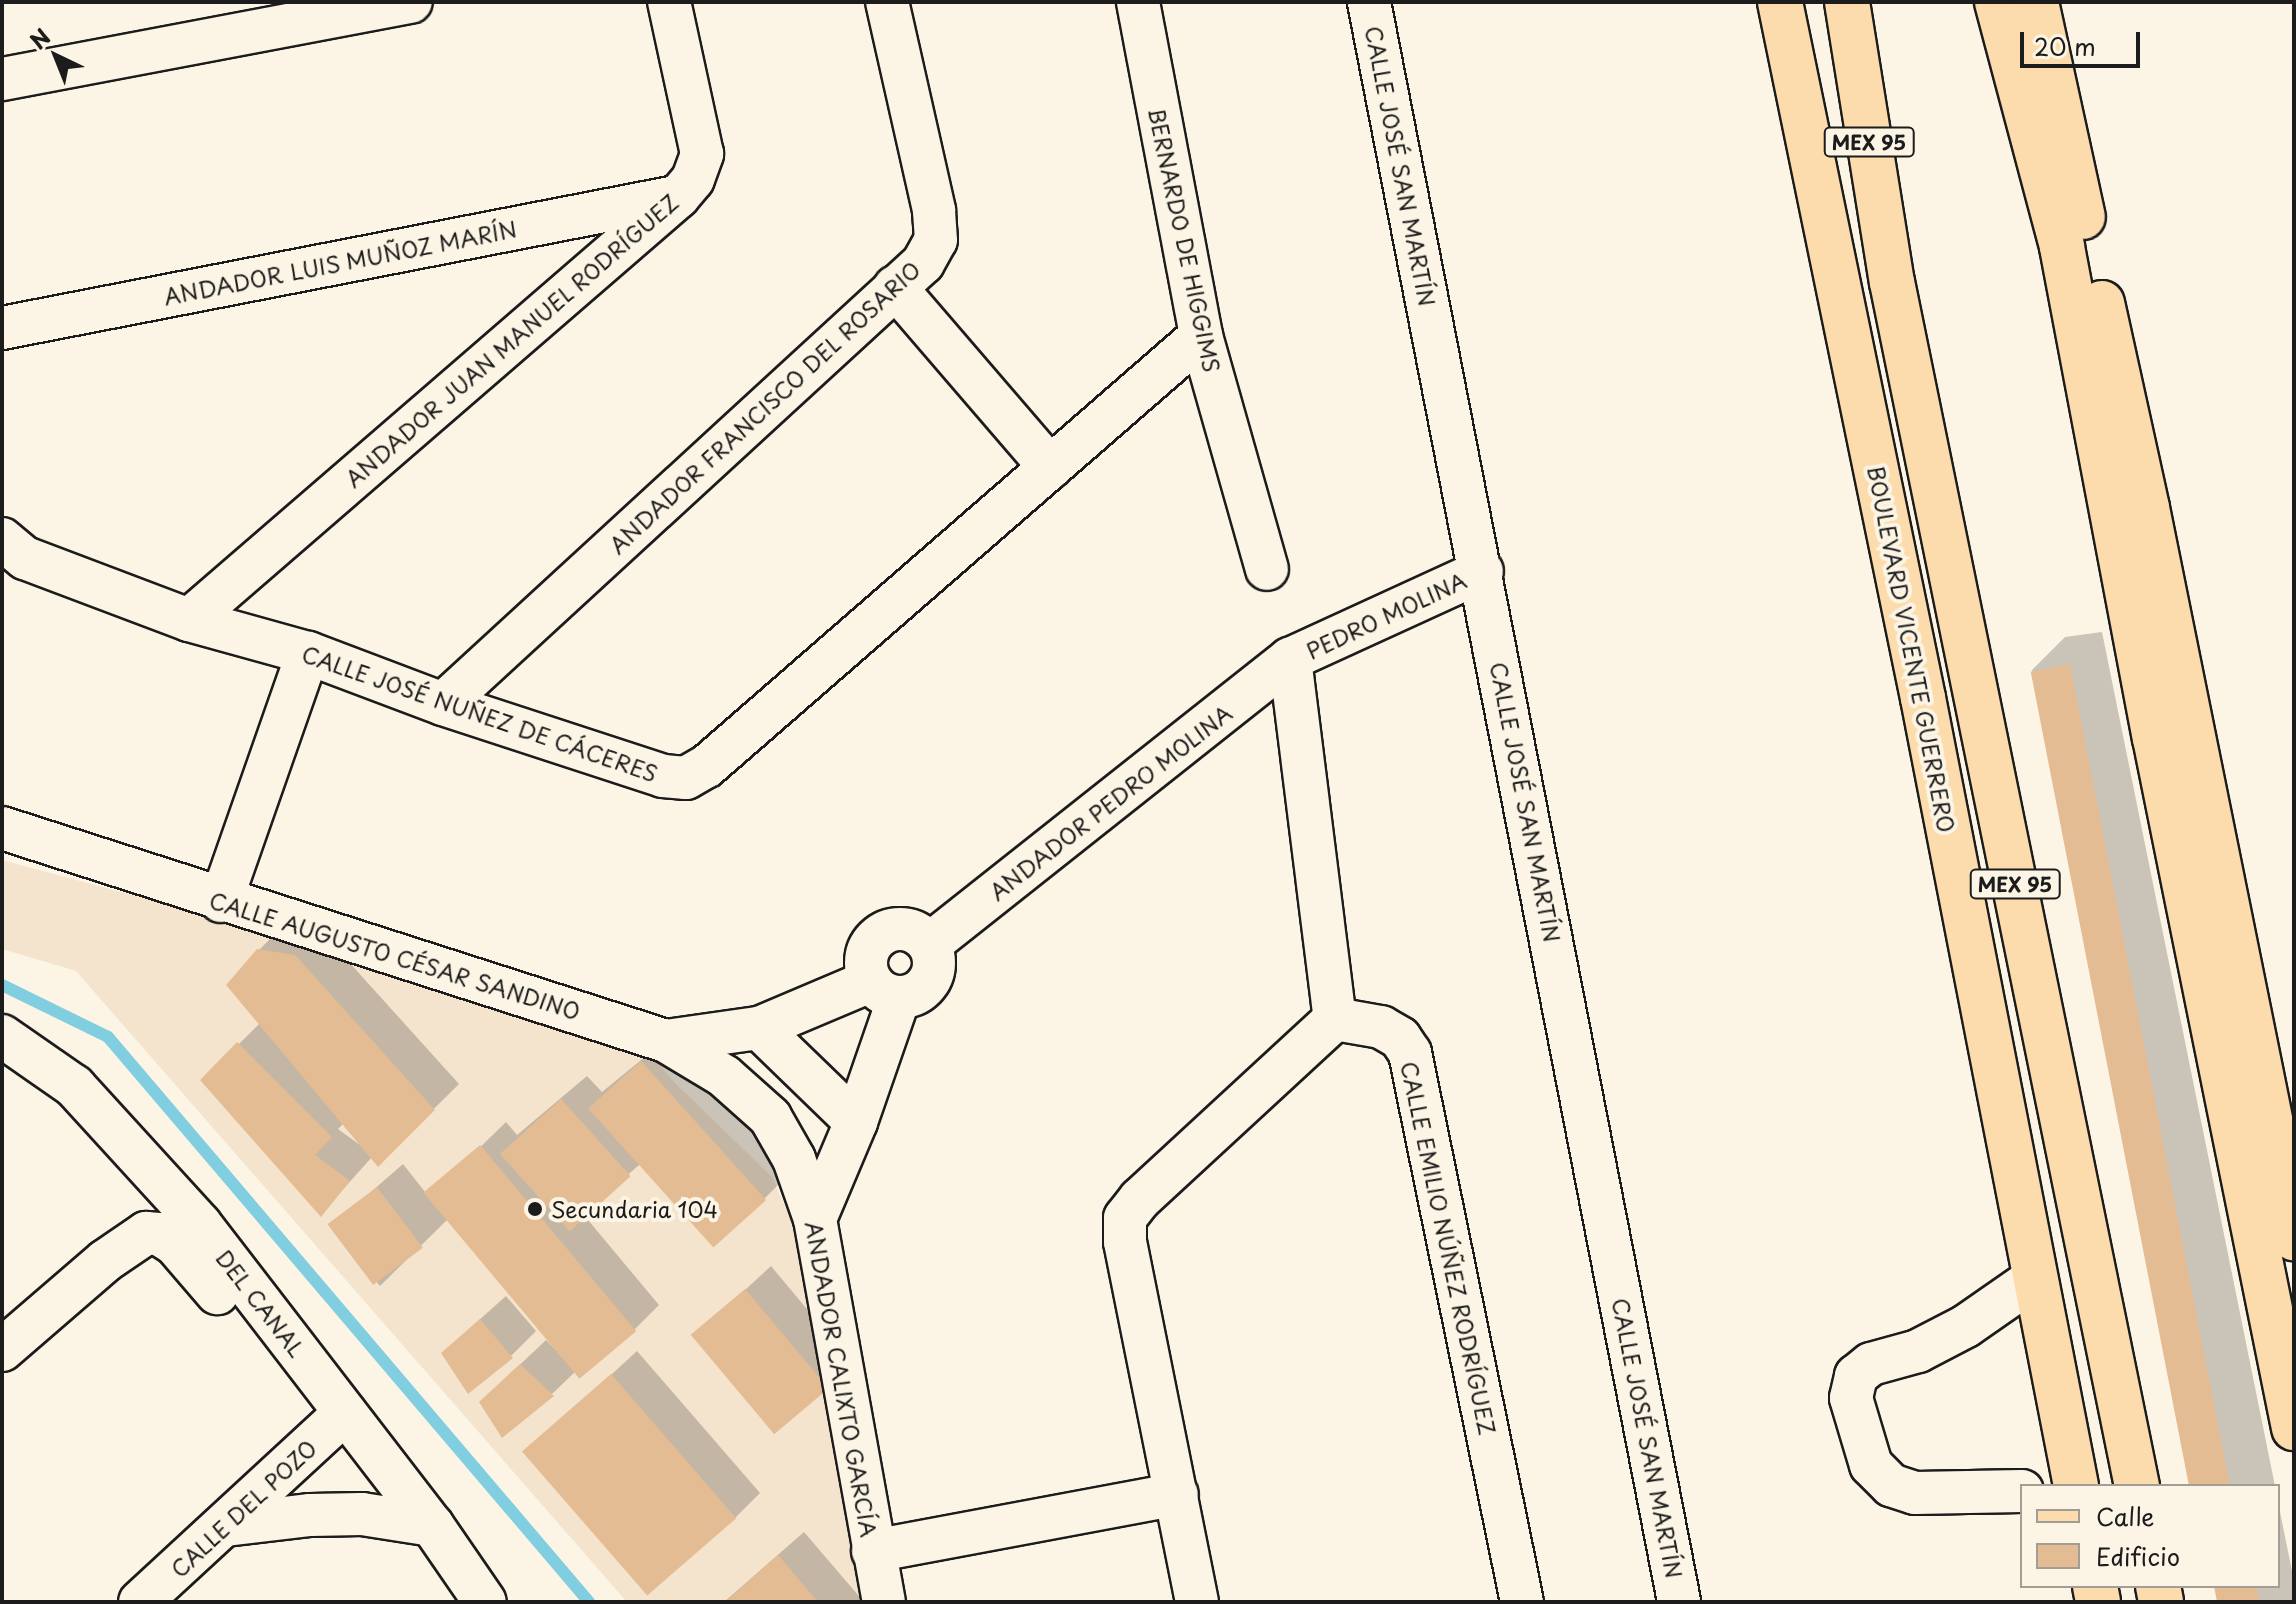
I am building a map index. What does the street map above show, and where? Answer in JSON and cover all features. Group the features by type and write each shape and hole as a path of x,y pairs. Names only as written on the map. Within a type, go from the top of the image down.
{"main road":[{"name":"BOULEVARD VICENTE GUERRERO","path":"1780,2 1923,698 2076,1484"},
{"name":"MEX 95","path":"1847,2 1892,282 2137,1484"},
{"path":"1997,2 2062,247 2155,738 2294,1428"},
{"path":"2036,2 2147,508 2294,1238"}],"street":[{"path":"2,79 411,2"},
{"name":"ANDADOR JUAN MANUEL RODRÍGUEZ","path":"189,620 678,197 693,179 702,154 669,2"},
{"name":"ANDADOR FRANCISCO DEL ROSARIO","path":"443,704 923,263 936,240 934,210 887,2"},
{"name":"BERNARDO DE HIGGIMS","path":"1138,2 1201,336 1267,569"},
{"name":"CALLE JOSÉ SAN MARTÍN","path":"1369,2 1482,571 1679,1602"},
{"name":"ANDADOR LUIS MUÑOZ MARÍN","path":"2,328 678,197"},
{"path":"895,287 1050,467"},
{"name":"CALLE JOSÉ NUÑEZ DE CÁCERES","path":"2,539 25,558 189,620 308,653 443,704 663,776 686,778 707,766 1201,336"},
{"name":"PEDRO MOLINA","path":"1290,659 1482,571"},
{"path":"221,901 308,653"},
{"path":"1197,1602 1125,1242 1125,1218 1140,1199 1335,1019 1290,659"},
{"name":"ANDADOR PEDRO MOLINA","path":"930,944 1290,659"},
{"name":"CALLE AUGUSTO CÉSAR SANDINO","path":"2,828 221,901 666,1041 724,1076 770,1117"},
{"path":"666,1041 759,1028 884,989 922,990 934,969 930,944 913,931 893,929 874,940 865,960 884,989 856,1122 815,1219"},
{"name":"CALLE EMILIO NÚÑEZ RODRÍGUEZ","path":"1335,1019 1381,1027 1400,1038 1410,1053 1522,1602"},
{"path":"759,1028 856,1122"},
{"name":"DEL CANAL","path":"2,1036 74,1086 200,1224 432,1525 485,1602"},
{"name":"ANDADOR CALIXTO GARCÍA","path":"770,1117 794,1159 815,1219 884,1602"},
{"path":"2,1350 105,1261 146,1233 159,1234 175,1244 217,1293"},
{"path":"2020,1491 1915,1493 1891,1485 1871,1465 1851,1398 1856,1376 1871,1364 1918,1351 1966,1326 2035,1278"},
{"name":"CALLE DEL POZO","path":"140,1602 345,1413"},
{"path":"873,1551 1177,1494"},
{"path":"226,1525 310,1515 362,1514 432,1525"}],"shaded area":[{"name":"Secundaria 104","path":"2,860 628,1028 675,1083 772,1177 800,1240 869,1602 627,1602 76,971 2,949"}],"building":[{"path":"2070,664 2229,1484 2189,1484 2031,672"},
{"path":"257,949 295,955 435,1110 378,1167 226,985"},
{"path":"237,1042 332,1137 315,1155 350,1181 321,1217 200,1080"},
{"path":"641,1061 766,1200 713,1247 588,1109"},
{"path":"561,1099 631,1176 570,1231 500,1154"},
{"path":"480,1145 636,1331 580,1379 423,1193"},
{"path":"377,1187 423,1248 373,1285 327,1224"},
{"path":"745,1289 829,1389 774,1434 691,1335"},
{"path":"480,1319 513,1358 468,1394 441,1353"},
{"path":"520,1364 554,1396 502,1438 479,1402"},
{"path":"611,1374 736,1518 647,1596 522,1451"},
{"path":"778,1555 818,1602 725,1602"},
{"path":"2214,1588 2256,1588 2260,1602 2217,1602"}],"waterway":[{"path":"2,985 108,1037 589,1602"}],"place":[{"name":"Secundaria 104","path":"535,1209"}]}
